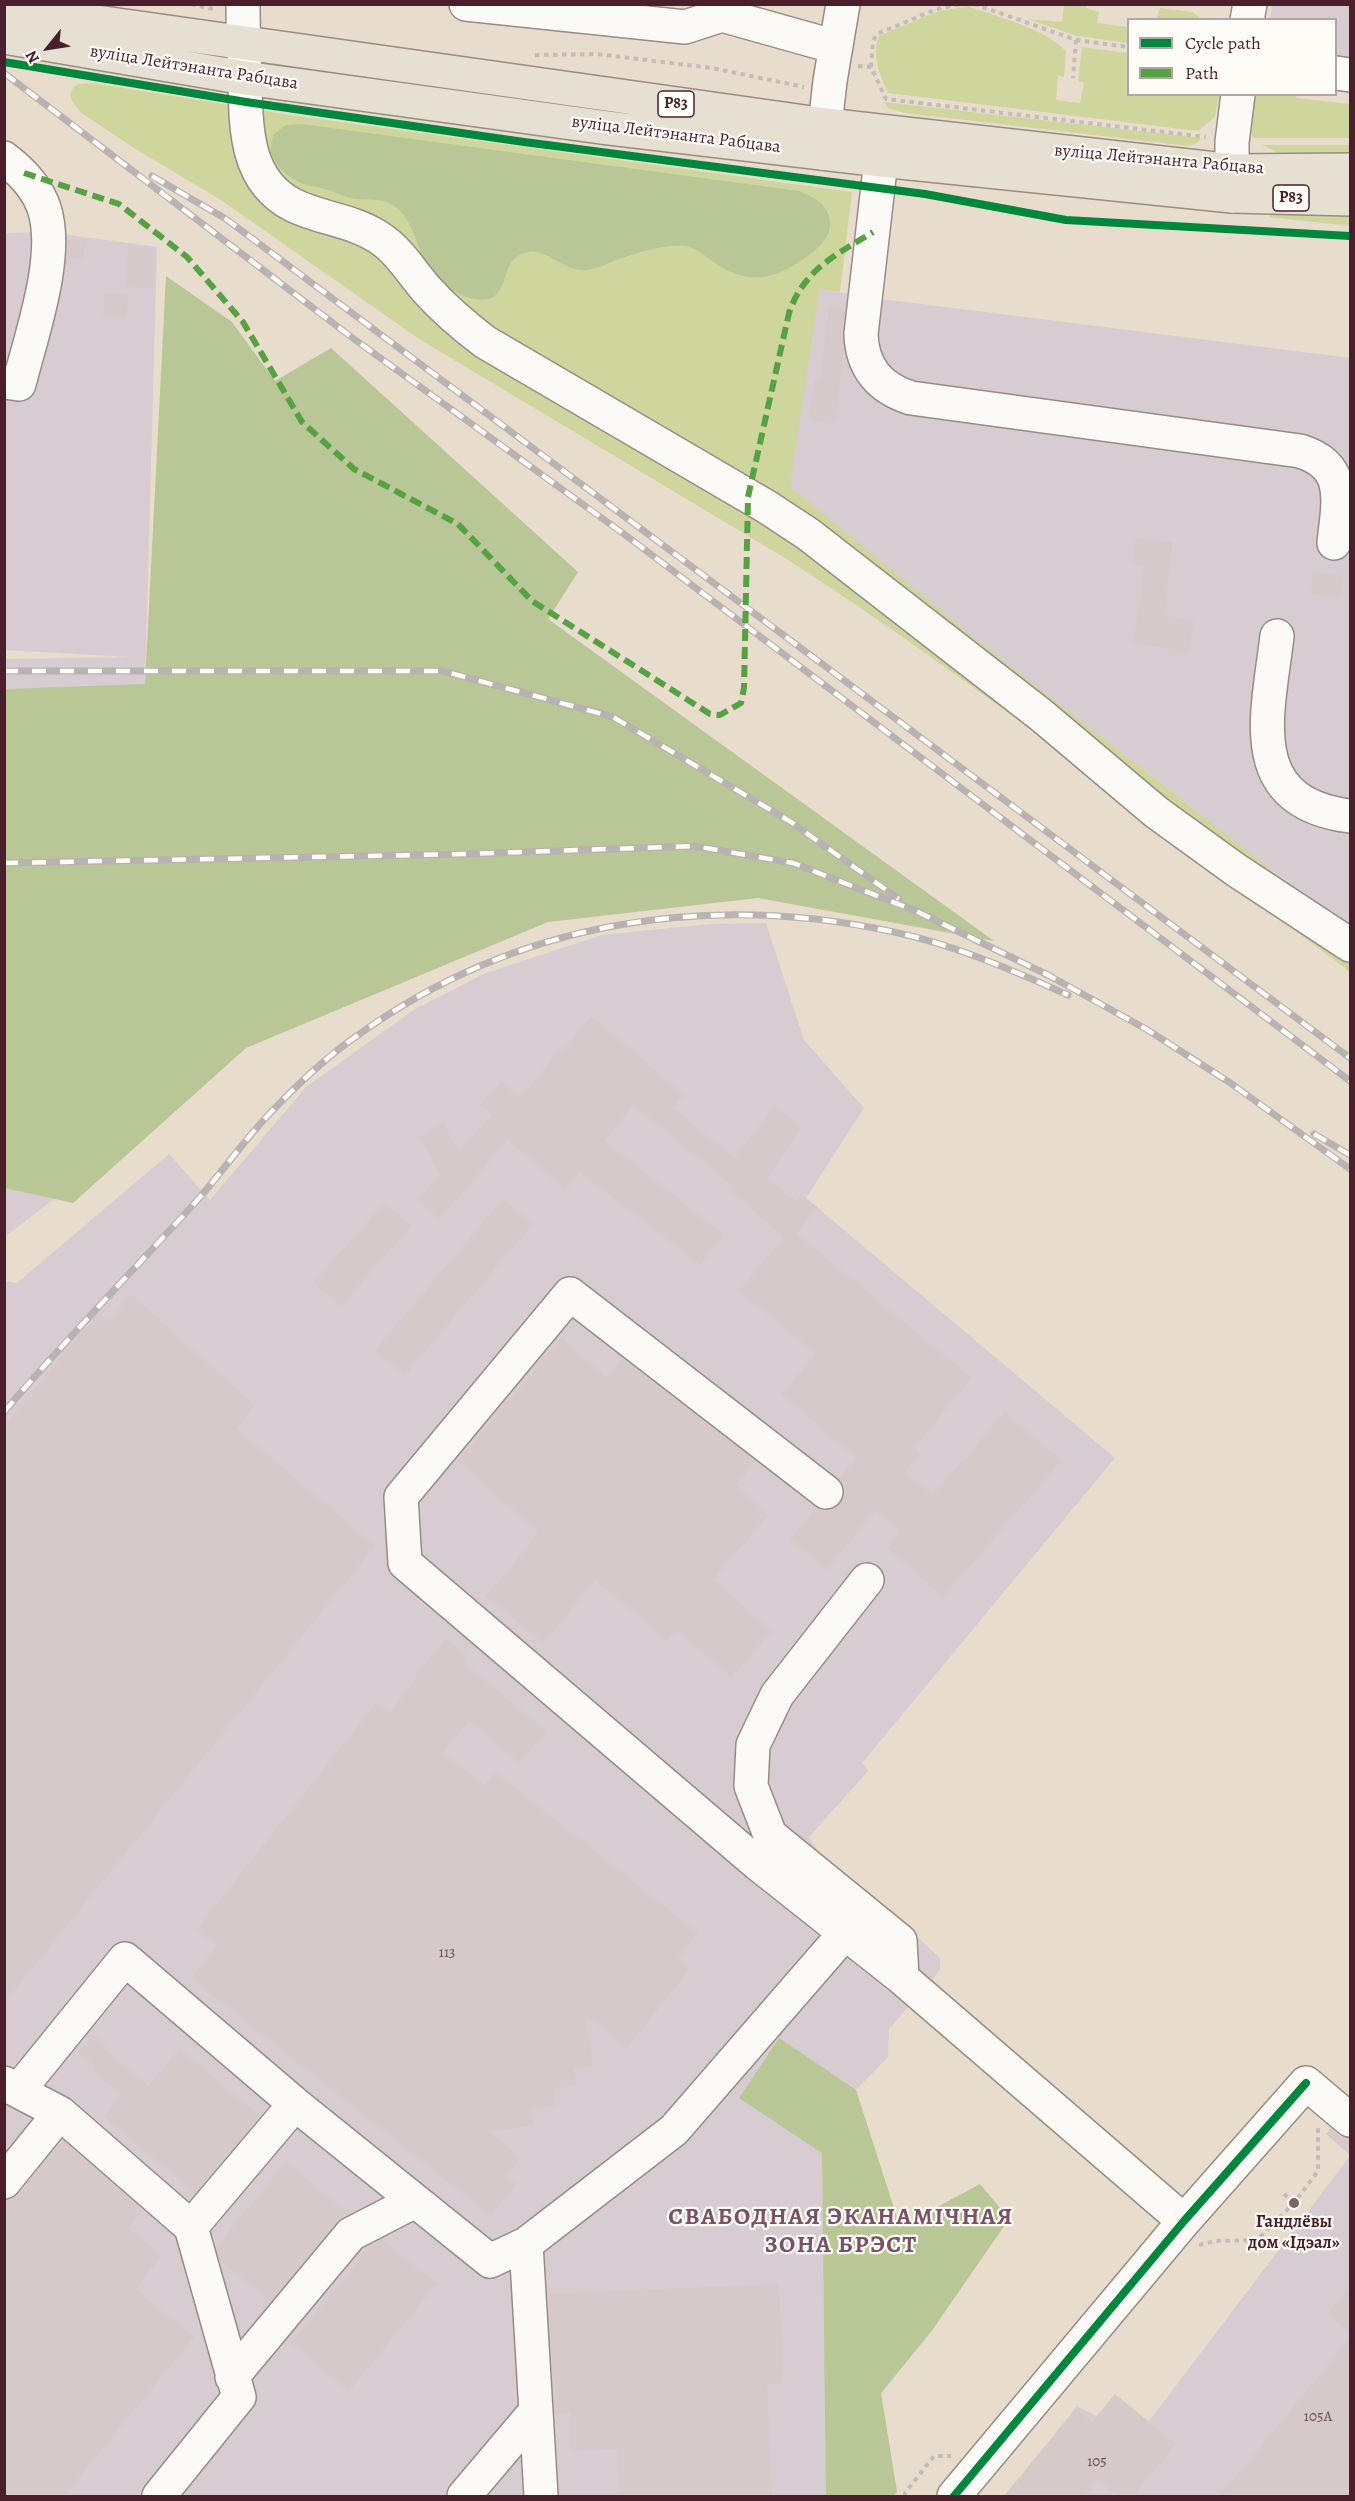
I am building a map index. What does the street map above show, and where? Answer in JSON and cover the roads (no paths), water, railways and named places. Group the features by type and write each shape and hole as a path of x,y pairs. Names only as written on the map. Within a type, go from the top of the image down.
{"highway":[{"name":"вуліца Лейтэнанта Рабцава","path":"4,9 243,21 824,139 881,160 1232,170 1350,170"},
{"name":"вуліца Лейтэнанта Рабцава","path":"4,37 245,78 608,128 824,139 1232,170 1350,199"}],"street":[{"path":"466,4 685,27 722,15 840,65"},
{"path":"824,139 840,65 843,4"},
{"path":"243,21 247,134 250,152 257,169 268,185 281,197 294,206 362,228 380,238 444,308 485,342 791,522 1041,715 1156,812 1236,870 1350,945"},
{"path":"1232,170 1238,96"},
{"path":"4,158 24,172 44,207 48,232 46,278 19,384 4,382"},
{"path":"881,160 861,334 862,349 867,364 875,378 886,388 911,398 1310,454 1329,468 1338,489 1334,543"},
{"path":"1277,636 1266,734 1274,769 1284,786 1296,796 1333,814 1350,816"},
{"path":"826,1492 570,1294 401,1497 405,1563 758,1864 902,1978 1189,2233"},
{"path":"867,1580 777,1695 753,1745 751,1786 770,1835 900,1941 902,1978"},
{"path":"159,2496 239,2397 191,2227 60,2113 11,2087 125,1959 295,2104 490,2261 526,2244 674,2130 844,1933"},
{"path":"954,2496 1189,2233 1306,2083 1342,2114"},
{"path":"191,2227 295,2104"},
{"path":"4,2182 60,2113"},
{"path":"232,2377 351,2234 415,2201"},
{"path":"526,2244 541,2496"},
{"path":"464,2496 536,2412"}],"railway":[{"path":"4,73 354,339 628,537 1350,1081"},
{"path":"152,176 226,219 1350,1058"},
{"path":"4,671 443,671 613,717 791,822 899,899"},
{"path":"4,863 468,854 694,846 793,863 916,911 1048,975 1146,1029 1229,1082 1350,1169"},
{"path":"4,1412 201,1196 265,1118 305,1078 361,1033 421,995 484,964 549,941 616,925 685,917 754,915 824,920 917,937 983,959 1068,995"},
{"path":"1314,1134 1350,1155"}],"place":[{"name":"Гандлёвы дом «Ідэал»","path":"1294,2203"}],"district":[{"name":"СВАБОДНАЯ ЭКАНАМІЧНАЯ ЗОНА БРЭСТ","path":"841,2232"}]}
